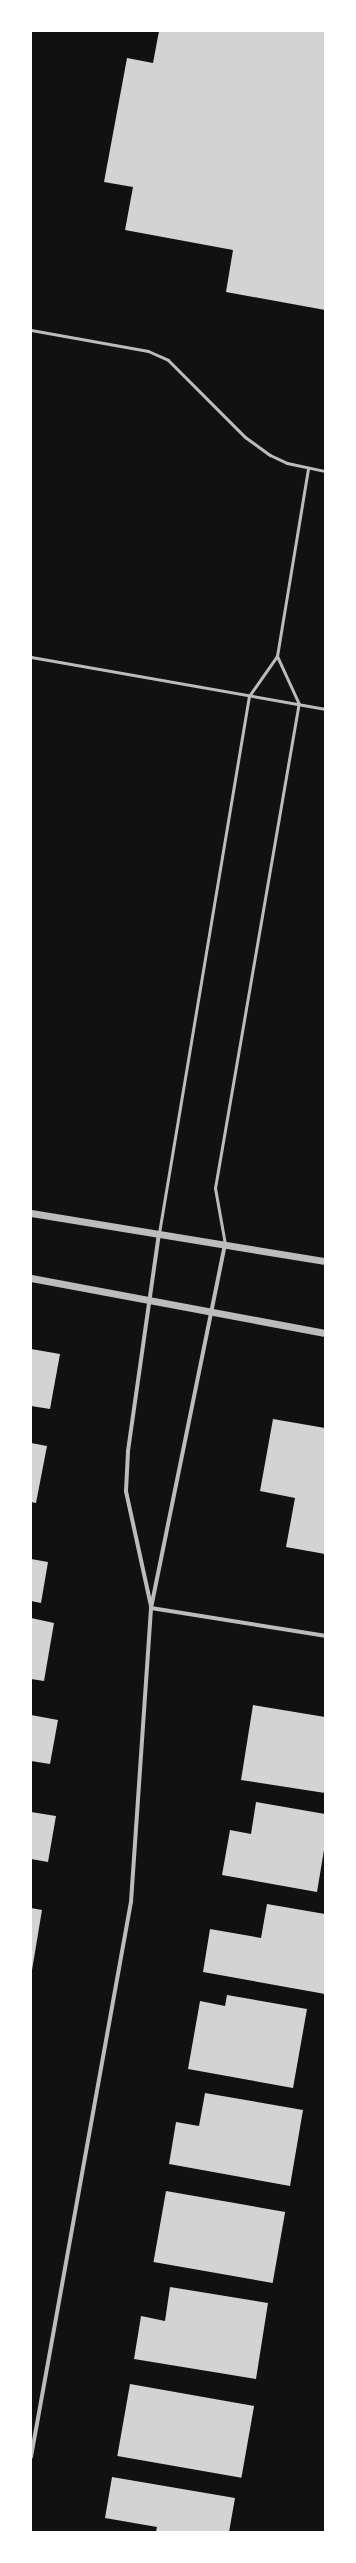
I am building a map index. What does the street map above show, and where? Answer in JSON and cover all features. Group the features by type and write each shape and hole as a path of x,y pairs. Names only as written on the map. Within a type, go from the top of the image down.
{"street":[{"path":"31,1213 325,1261"},
{"path":"151,1608 126,1491 148,1301 159,1234"},
{"path":"31,2457 131,1902 151,1608 213,1313 225,1244"},
{"path":"31,1278 325,1333"},
{"path":"151,1608 325,1636"}],"lane":[{"path":"31,330 148,351 168,360 245,437 270,455 308,469 325,471"},
{"path":"159,1234 249,696 277,656 308,469"},
{"path":"225,1244 215,1188 299,704 277,656"},
{"path":"31,657 325,709"}],"building":[{"path":"159,31 325,31 325,310 226,292 233,250 125,230 133,187 104,182 127,58 153,63"},
{"path":"31,1349 60,1354 50,1409 31,1406"},
{"path":"273,1419 325,1428 325,1554 286,1547 295,1498 260,1491"},
{"path":"31,1443 47,1446 36,1503 31,1502"},
{"path":"31,1559 48,1562 41,1603 31,1601"},
{"path":"31,1618 54,1623 44,1681 31,1679"},
{"path":"253,1705 325,1717 325,1793 241,1780"},
{"path":"31,1715 58,1720 50,1764 31,1761"},
{"path":"256,1802 325,1814 325,1844 317,1892 222,1875 230,1830 251,1834"},
{"path":"31,1812 56,1816 48,1862 31,1859"},
{"path":"267,1904 325,1914 325,1994 203,1972 210,1929 261,1938"},
{"path":"31,1908 42,1910 32,1970 31,1970"},
{"path":"227,1995 307,2009 293,2088 188,2069 200,2001 225,2006"},
{"path":"205,2093 303,2110 290,2186 169,2164 176,2122 199,2126"},
{"path":"166,2191 285,2212 273,2283 153,2262"},
{"path":"170,2287 268,2303 256,2379 134,2359 141,2316 165,2321"},
{"path":"130,2384 254,2406 241,2478 117,2456"},
{"path":"112,2477 235,2498 229,2532 156,2532 157,2527 105,2518"}]}
